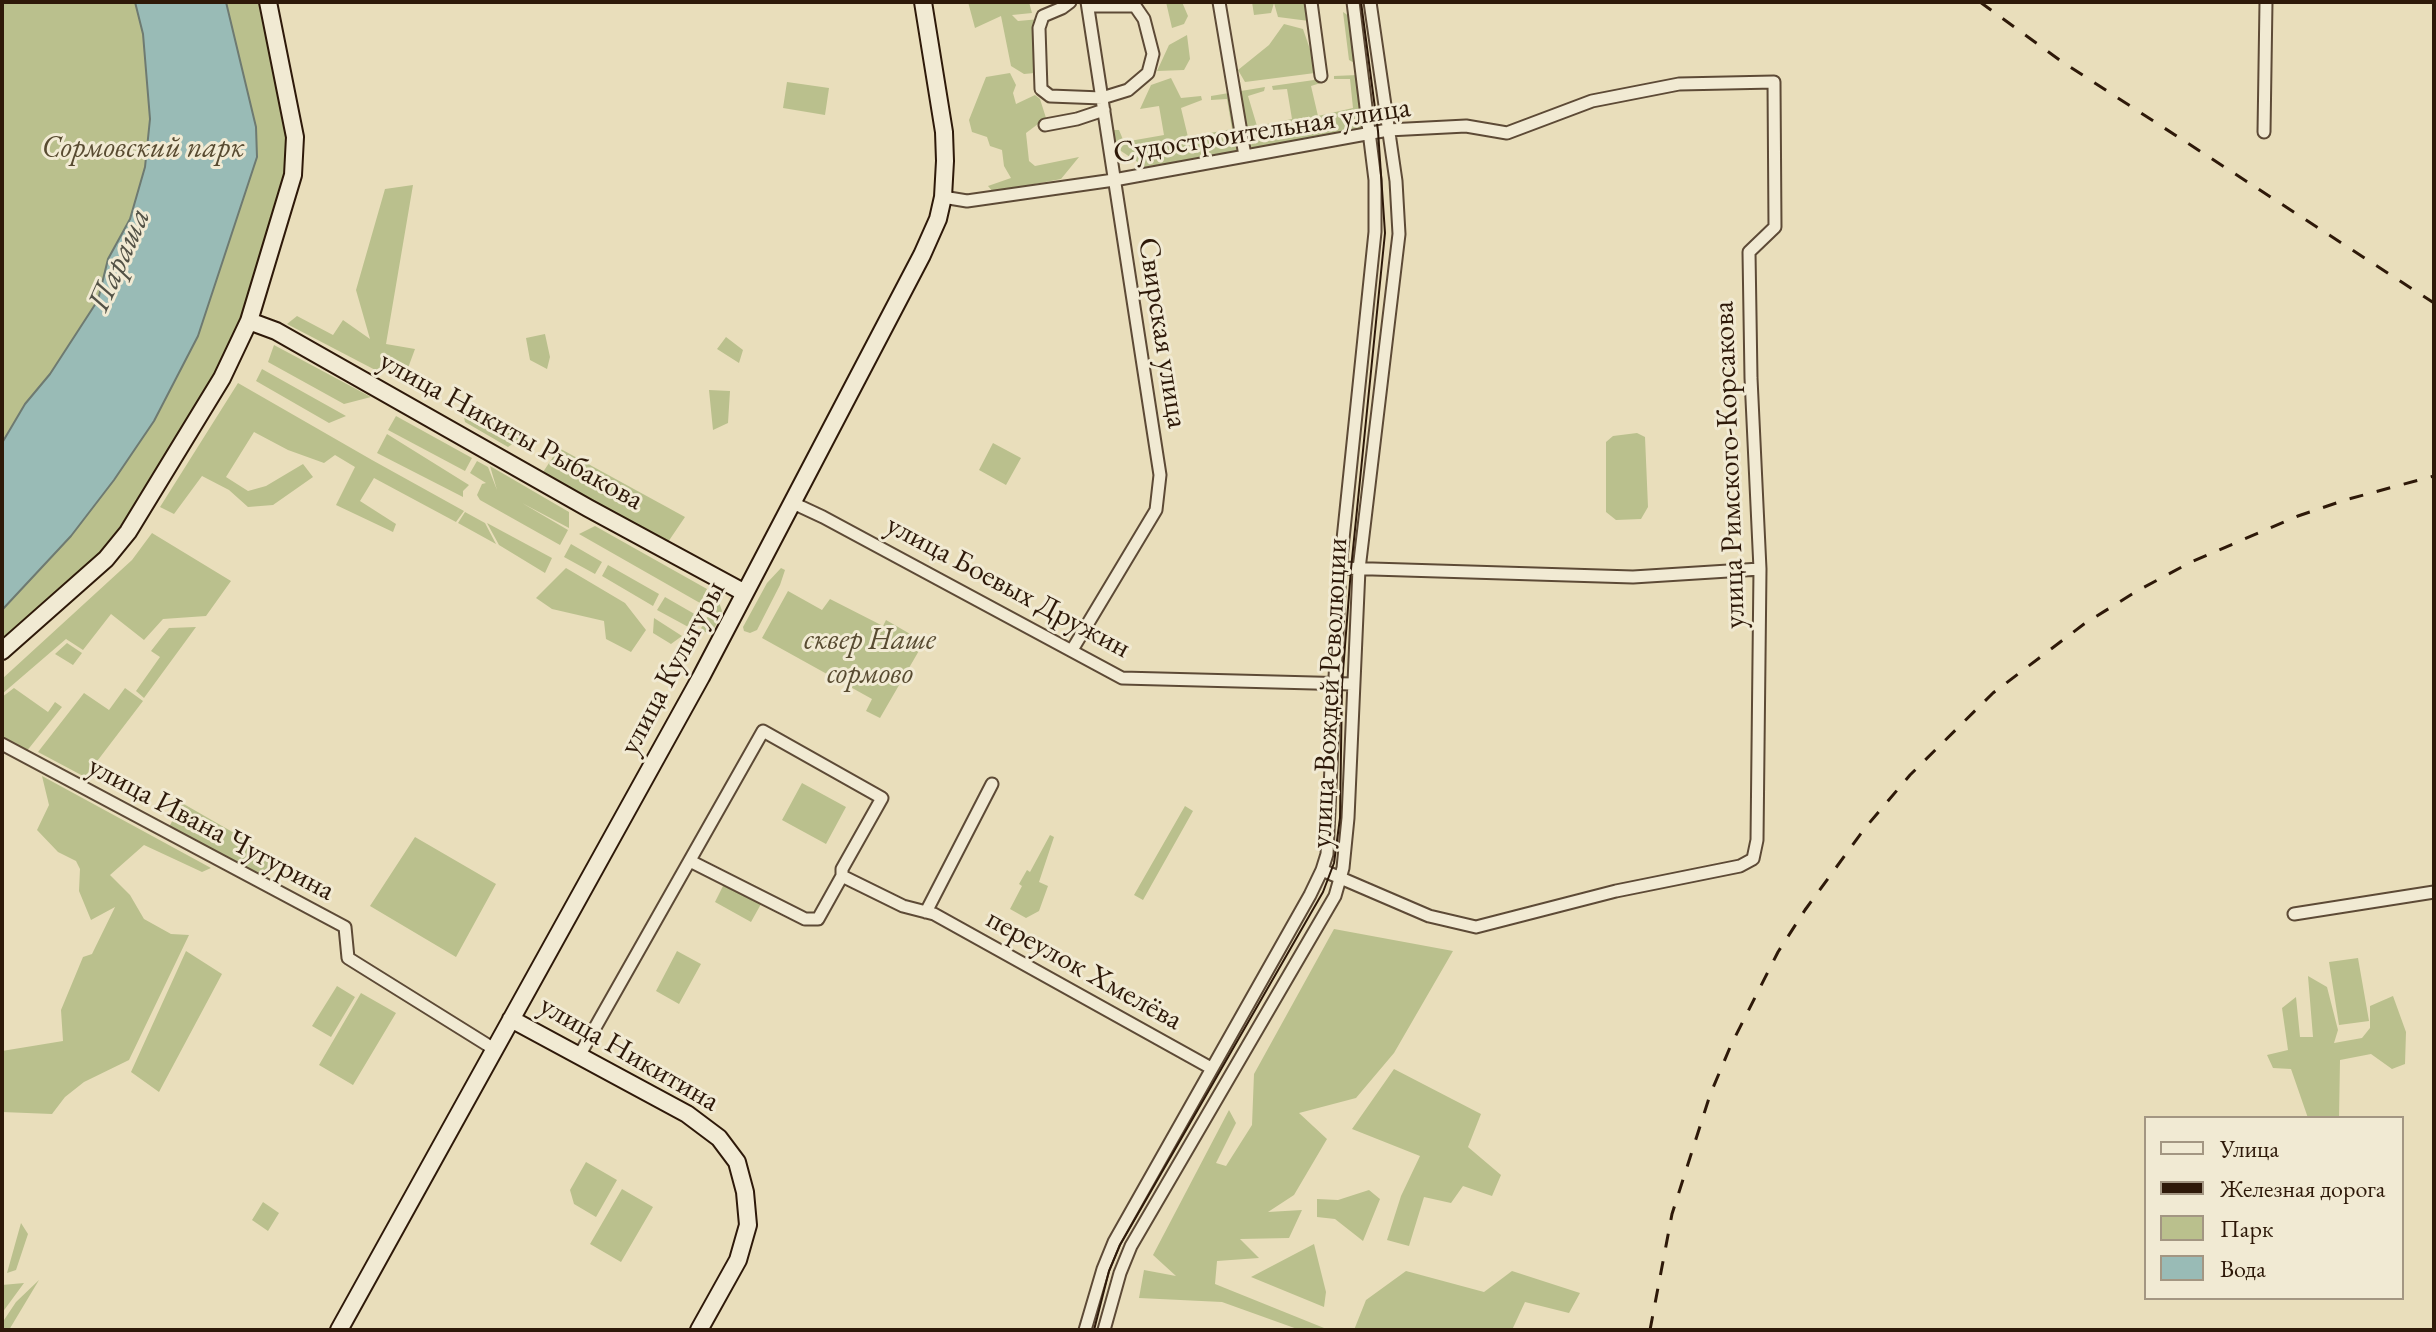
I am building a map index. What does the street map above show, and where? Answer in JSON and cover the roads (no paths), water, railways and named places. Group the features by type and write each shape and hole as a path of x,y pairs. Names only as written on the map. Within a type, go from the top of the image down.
{"street":[{"path":"2,651 106,559 128,532 222,378 249,321 293,175 295,137 268,2"},
{"name":"улица Культуры","path":"339,1330 745,593 938,219 943,197 944,132 923,2"},
{"path":"1070,2 1043,16 1039,28 1041,89 1050,96 1103,104"},
{"path":"1219,2 1245,156"},
{"path":"1311,2 1321,76"},
{"name":"улица Вождей Революции","path":"1085,1330 1114,1242 1322,870 1329,831 1340,568 1375,232 1375,180 1353,2"},
{"name":"улица Вождей Революции","path":"1104,1330 1131,1246 1335,896 1340,879 1348,818 1359,569 1399,234 1396,181 1370,2"},
{"path":"2264,132 2266,2"},
{"path":"1045,125 1077,119 1128,90 1148,73 1153,54 1144,19 1135,6 1087,4"},
{"name":"Свирская улица","path":"1072,650 1156,510 1160,475 1087,4"},
{"name":"Судостроительная улица","path":"943,197 967,201 1114,180 1388,130 1466,126 1507,133 1592,101 1679,84 1774,82"},
{"name":"улица Римского-Корсакова","path":"1340,879 1429,916 1476,927 1616,891 1740,866 1753,859 1757,840 1760,569 1749,252 1775,227 1774,82"},
{"name":"улица Никиты Рыбакова","path":"249,321 276,331 745,593"},
{"name":"улица Боевых Дружин","path":"793,503 1122,678 1352,684"},
{"path":"1340,568 1633,577 1760,569"},
{"path":"579,1056 763,731 882,798 818,919 805,919 690,861"},
{"name":"улица Ивана Чугурина","path":"2,744 345,927 348,958 494,1049"},
{"path":"930,913 992,784"},
{"path":"1322,870 1340,879"},
{"name":"переулок Хмелёва","path":"842,876 903,906 930,913 1211,1068"},
{"path":"2294,914 2434,892"},
{"name":"улица Никитина","path":"511,1019 687,1114 719,1138 737,1162 745,1192 748,1225 738,1260 699,1330"}],"water":[{"name":"Параша","path":"135,2 226,2 256,127 257,157 198,336 154,421 71,536 2,610 2,443 25,404 50,374 98,300 108,259 130,219 145,167 150,119 143,34"}],"tram line":[{"path":"1094,1330 1109,1271 1120,1245 1323,892 1334,863 1340,818 1342,684 1351,569 1385,233 1378,131 1361,2"}],"railway":[{"path":"1980,2 2061,61 2434,303"},
{"path":"1650,1330 1672,1214 1710,1095 1731,1045 1778,952 1805,910 1865,828 1910,775 1993,693 2084,624 2137,591 2191,562 2298,516 2434,476"}],"park label":[{"name":"Сормовский парк","path":"143,149"},
{"name":"сквер Наше сормово","path":"870,658"}]}
